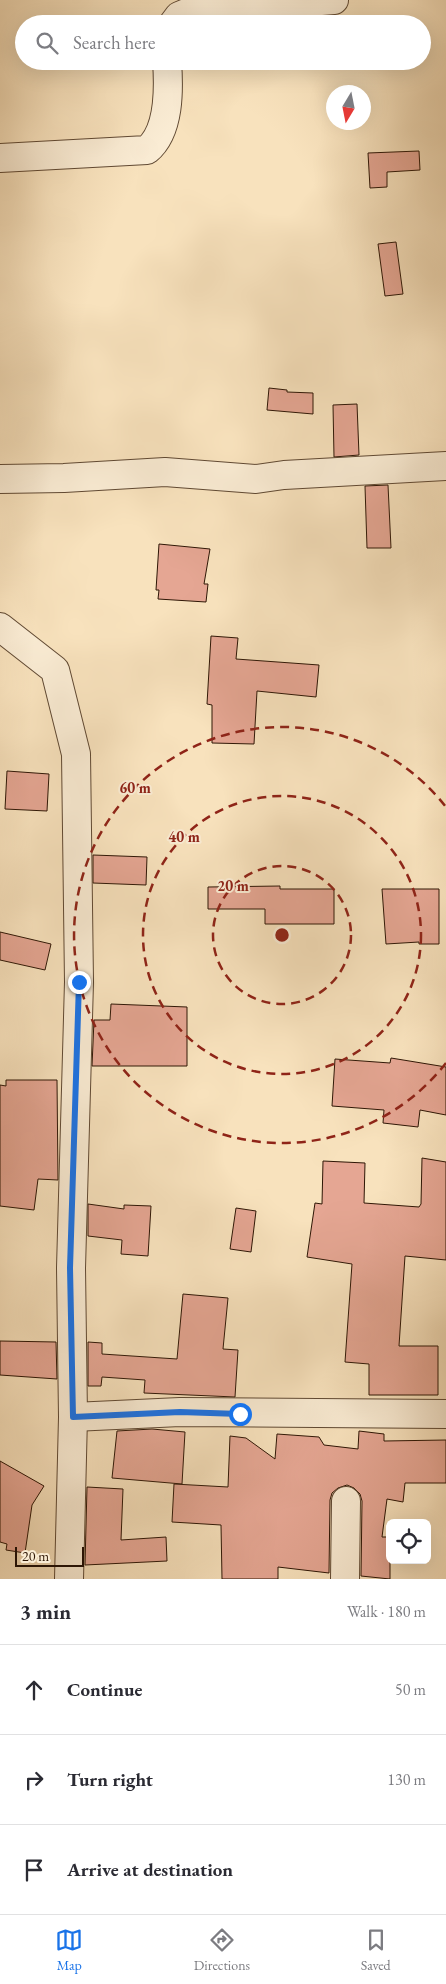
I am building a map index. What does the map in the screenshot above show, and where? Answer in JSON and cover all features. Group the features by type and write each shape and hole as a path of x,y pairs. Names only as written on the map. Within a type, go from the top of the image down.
{"street":[{"path":"181,15 191,11 334,0"},
{"path":"0,158 147,150 157,142 164,119 168,85 167,70"},
{"path":"0,479 64,478 165,472 256,479 284,475 446,466"},
{"path":"0,627 54,670 76,754 79,982 70,1268 73,1417 70,1579"},
{"path":"73,1417 180,1412 446,1414"},
{"path":"345,1579 346,1501"}],"building":[{"path":"419,151 420,170 387,172 387,187 370,188 368,153"},
{"path":"396,242 403,294 385,296 378,244"},
{"path":"269,388 287,390 287,392 313,393 313,414 267,410"},
{"path":"357,404 359,455 334,457 333,405"},
{"path":"388,485 391,548 367,548 365,486"},
{"path":"159,544 210,549 204,584 208,584 206,602 158,599 159,590 156,590"},
{"path":"211,636 238,638 236,659 319,665 316,697 257,691 254,744 212,743 212,705 207,704"},
{"path":"7,771 49,774 47,811 5,809"},
{"path":"93,855 147,857 146,885 93,883"},
{"path":"280,886 280,889 334,889 334,924 265,924 265,909 208,909 208,887"},
{"path":"382,889 439,889 439,944 419,944 419,942 386,944"},
{"path":"0,932 51,944 45,970 0,960"},
{"path":"111,1004 187,1007 187,1066 92,1066 94,1020 110,1020"},
{"path":"391,1058 446,1067 446,1115 420,1110 418,1127 383,1123 384,1110 332,1106 335,1059 390,1063"},
{"path":"6,1080 57,1080 58,1180 38,1179 34,1210 0,1206 0,1085 6,1086"},
{"path":"422,1158 446,1162 446,1260 405,1256 399,1346 438,1346 438,1395 369,1395 369,1364 345,1362 352,1264 307,1257 315,1203 322,1204 323,1161 365,1163 364,1203 419,1207 421,1204"},
{"path":"88,1204 124,1209 124,1205 151,1206 148,1256 121,1254 122,1240 88,1236"},
{"path":"236,1208 256,1211 251,1252 230,1249"},
{"path":"183,1294 228,1298 223,1349 238,1350 235,1397 144,1393 145,1380 102,1377 101,1386 88,1386 88,1342 102,1343 102,1354 177,1359"},
{"path":"0,1341 56,1342 57,1379 0,1375"},
{"path":"152,1429 185,1432 182,1484 112,1478 117,1431"},
{"path":"359,1431 384,1434 384,1441 446,1440 446,1483 405,1483 403,1502 387,1499 382,1537 386,1537 386,1564 390,1564 390,1579 361,1576 362,1501 360,1494 354,1488 347,1485 338,1488 332,1493 330,1500 329,1573 278,1567 278,1579 222,1579 221,1525 172,1522 174,1484 228,1487 230,1436 246,1438 275,1459 277,1434 319,1437 324,1445 358,1449"},
{"path":"0,1461 44,1486 32,1505 25,1553 6,1550 7,1544 0,1542"},
{"path":"87,1487 123,1489 121,1540 166,1537 167,1561 85,1565"}],"route":[{"path":"79,982 70,1268 73,1417 180,1412 240,1414"}]}
